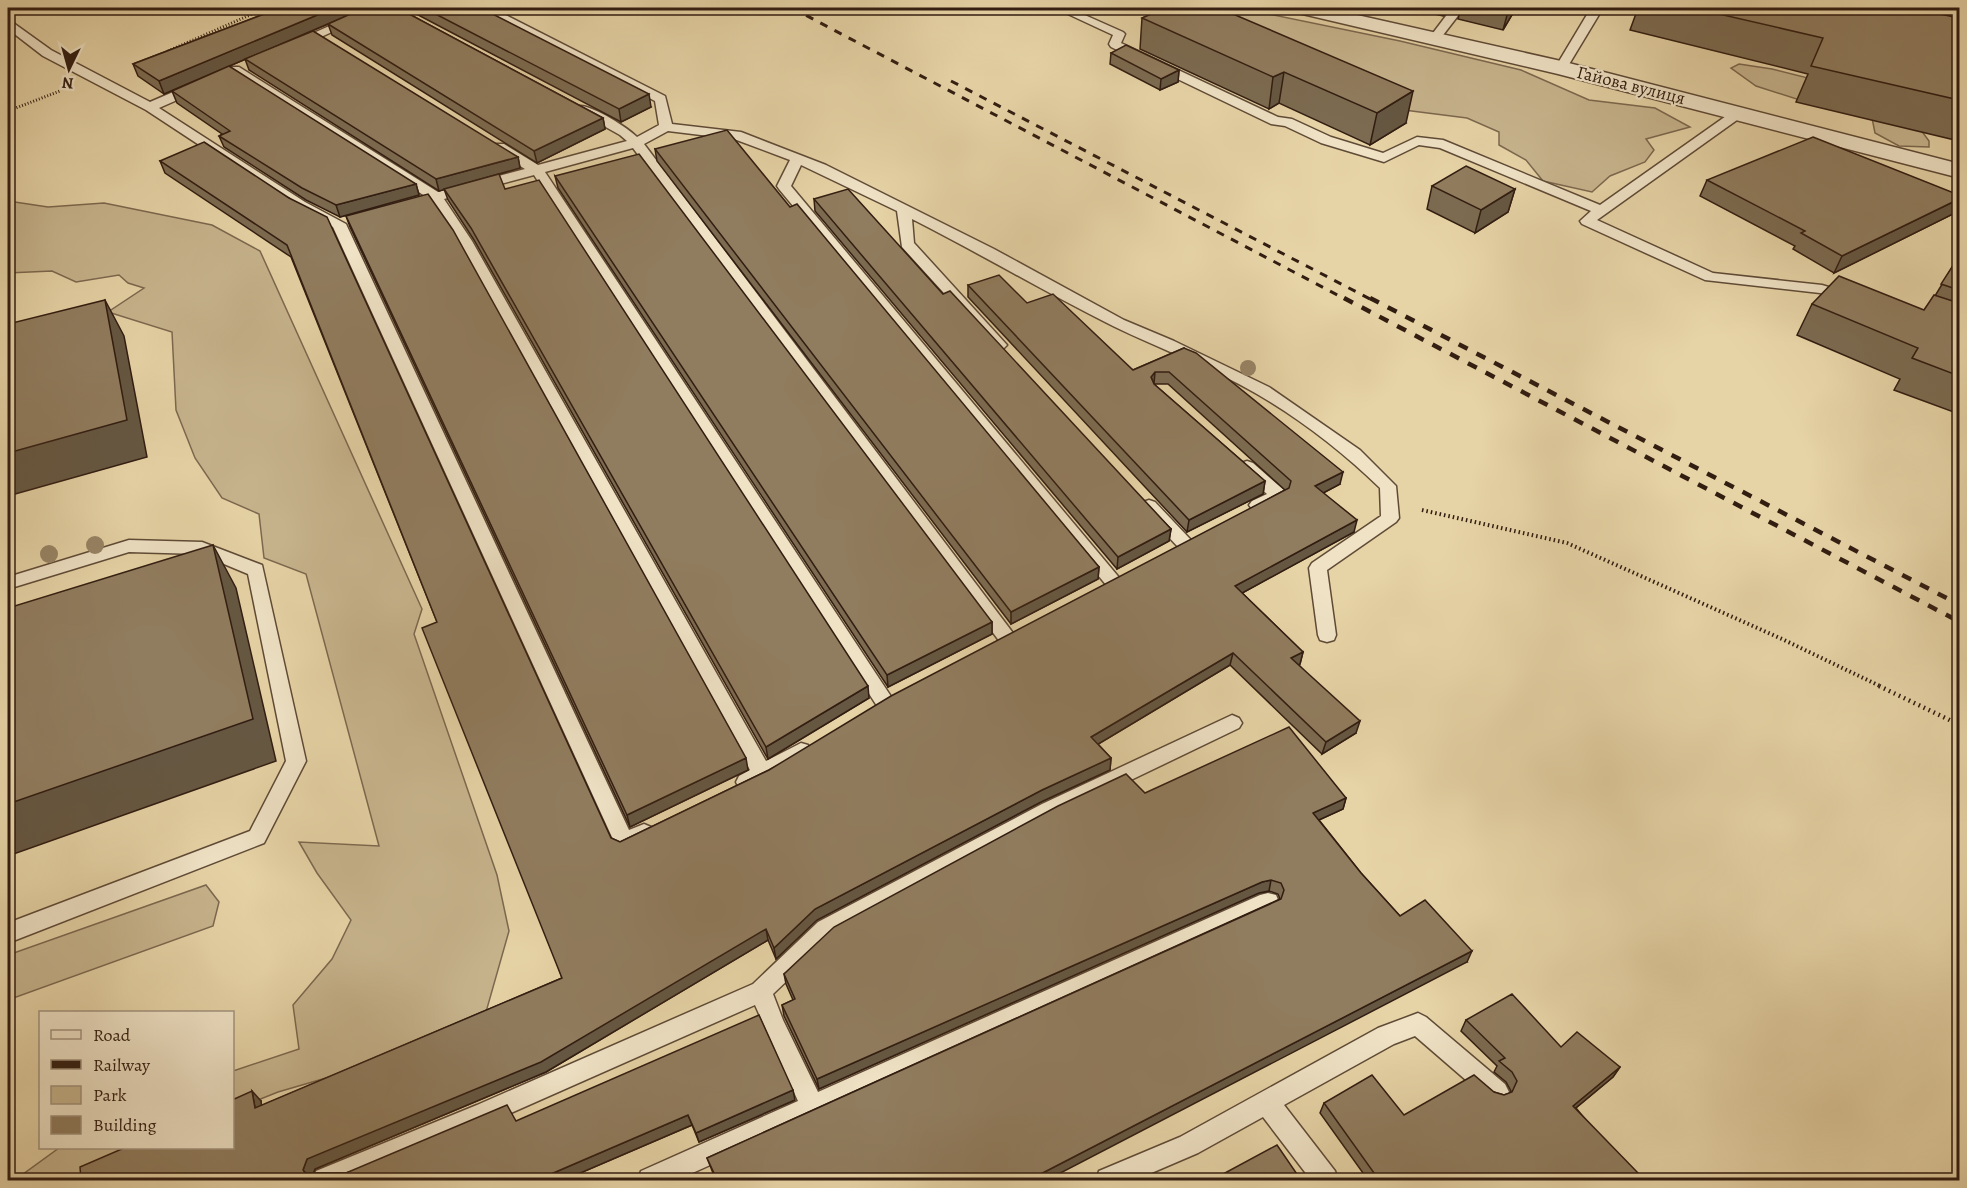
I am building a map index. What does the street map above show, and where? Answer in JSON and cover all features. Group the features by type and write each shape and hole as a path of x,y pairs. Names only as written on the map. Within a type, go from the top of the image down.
{"street":[{"name":"Гайова вулиця","path":"1302,8 1740,112 1959,171"}],"lane":[{"path":"286,47 379,8"},
{"path":"484,8 661,99 666,127"},
{"path":"1061,8 1119,34 1115,44 1275,121 1288,122 1326,140 1384,158 1417,141 1443,144 1602,211"},
{"path":"1436,38 1458,8"},
{"path":"1562,68 1597,8"},
{"path":"8,24 47,53 150,107 300,205 345,223 624,842 656,826"},
{"path":"317,34 337,47"},
{"path":"150,107 240,67 436,197 465,241 763,774"},
{"path":"573,103 626,132 636,143 1002,640 1026,627"},
{"path":"1740,112 1587,221 1710,277 1822,289 1864,303"},
{"path":"393,209 636,143 666,127 736,135 821,168 989,252 1119,323 1169,344 1263,391 1354,454 1388,486 1390,518 1318,568 1327,635"},
{"path":"488,140 538,171 884,702"},
{"path":"797,159 784,186 1118,579 1094,591"},
{"path":"904,211 907,244 1010,356"},
{"path":"1236,458 1279,495 1247,511"},
{"path":"1136,493 1190,541 1164,554"},
{"path":"8,584 129,546 202,548 256,570 296,761 257,837 8,933"},
{"path":"325,1180 485,1113 761,991 826,929 1060,805 1232,723"},
{"path":"731,790 813,744"},
{"path":"650,1180 1268,902"},
{"path":"761,991 773,1023 813,1107"},
{"path":"1108,1180 1133,1176 1386,1036 1418,1024 1497,1092"},
{"path":"1267,1102 1326,1180"}],"path":[{"path":"164,52 266,8"},
{"path":"8,111 98,80"},
{"path":"1389,503 1567,543 1782,639 1959,725"}],"green space":[{"path":"1156,8 1239,8 1400,41 1521,70 1589,100 1655,108 1690,127 1646,139 1654,150 1645,162 1610,176 1592,192 1543,181 1526,160 1499,145 1499,132 1467,118 1388,108 1183,15"},
{"path":"1739,64 1772,69 1820,81 1828,109 1756,86 1731,68"},
{"path":"1872,118 1915,122 1929,141 1929,147 1899,146 1875,133"},
{"path":"8,201 48,207 104,203 212,225 260,251 422,609 414,634 497,875 509,931 486,1012 350,1071 278,1092 234,1110 234,1071 299,1049 293,1005 332,959 351,920 317,873 299,842 379,846 306,574 264,558 259,514 222,498 195,458 176,410 172,332 108,312 144,288 128,283 119,275 76,282 52,271 8,273"},
{"path":"206,885 219,902 213,926 8,1000 8,955"},
{"path":"58,1149 148,1149 109,1180 10,1180 23,1174"}],"building":[{"path":"280,8 334,8 159,81 133,64"},
{"path":"364,8 398,8 603,118 534,151 328,24"},
{"path":"424,8 481,8 649,94 619,109"},
{"path":"1165,8 1219,8 1413,91 1377,113 1284,72 1273,77 1142,18"},
{"path":"1693,8 1912,8 1959,18 1959,100 1811,66 1823,38"},
{"path":"313,31 518,157 436,179 245,59"},
{"path":"1126,45 1179,70 1161,79 1111,53"},
{"path":"229,66 416,184 336,205 302,188 219,136 230,131 172,91"},
{"path":"727,130 790,207 797,204 1099,567 1011,612 655,149"},
{"path":"1813,137 1959,195 1959,199 1842,256 1801,233 1805,231 1707,180"},
{"path":"204,142 289,198 327,217 611,838 620,842 769,770 891,696 1289,488 1291,481 1169,372 1155,372 1151,377 1154,384 1265,481 1189,520 968,285 999,275 1027,303 1053,294 1133,370 1184,348 1196,353 1343,472 1315,486 1357,520 1235,586 1303,652 1291,658 1360,721 1326,742 1233,653 1091,737 1111,758 1042,790 815,909 774,948 766,929 541,1062 307,1159 303,1170 305,1173 346,1173 507,1105 516,1121 759,1015 793,1090 696,1133 688,1115 537,1180 81,1180 80,1167 122,1149 234,1149 234,1099 252,1091 255,1108 562,978 422,628 437,622 287,245 160,161"},
{"path":"639,154 992,622 887,675 555,176"},
{"path":"1466,166 1515,189 1481,210 1432,186"},
{"path":"499,174 505,189 539,180 868,686 766,747 471,228 444,189"},
{"path":"848,189 943,294 950,291 1171,529 1118,557 814,199"},
{"path":"428,194 453,230 746,758 627,815 346,216"},
{"path":"1959,256 1959,290 1941,284"},
{"path":"1839,276 1924,310 1934,295 1959,303 1959,376 1912,358 1918,348 1812,304"},
{"path":"105,300 127,420 8,453 8,324"},
{"path":"213,545 253,719 8,804 8,608"},
{"path":"1289,727 1346,798 1313,813 1361,873 1400,916 1425,900 1472,951 1029,1180 697,1180 714,1173 707,1158 1281,899 1284,890 1281,883 1271,880 1262,882 817,1079 782,1005 795,999 784,974 834,927 1058,806 1126,774 1145,793"},
{"path":"1512,994 1561,1047 1577,1032 1620,1067 1573,1106 1640,1175 1631,1180 1379,1180 1324,1103 1372,1075 1404,1115 1474,1075 1494,1092 1504,1095 1512,1092 1517,1081 1512,1072 1499,1061 1505,1058 1466,1020"},
{"path":"1277,1145 1301,1180 1212,1180"}],"railway":[{"path":"792,8 1347,300"},
{"path":"951,81 1372,300"},
{"path":"1344,298 1960,622"},
{"path":"1370,298 1960,605"}]}
